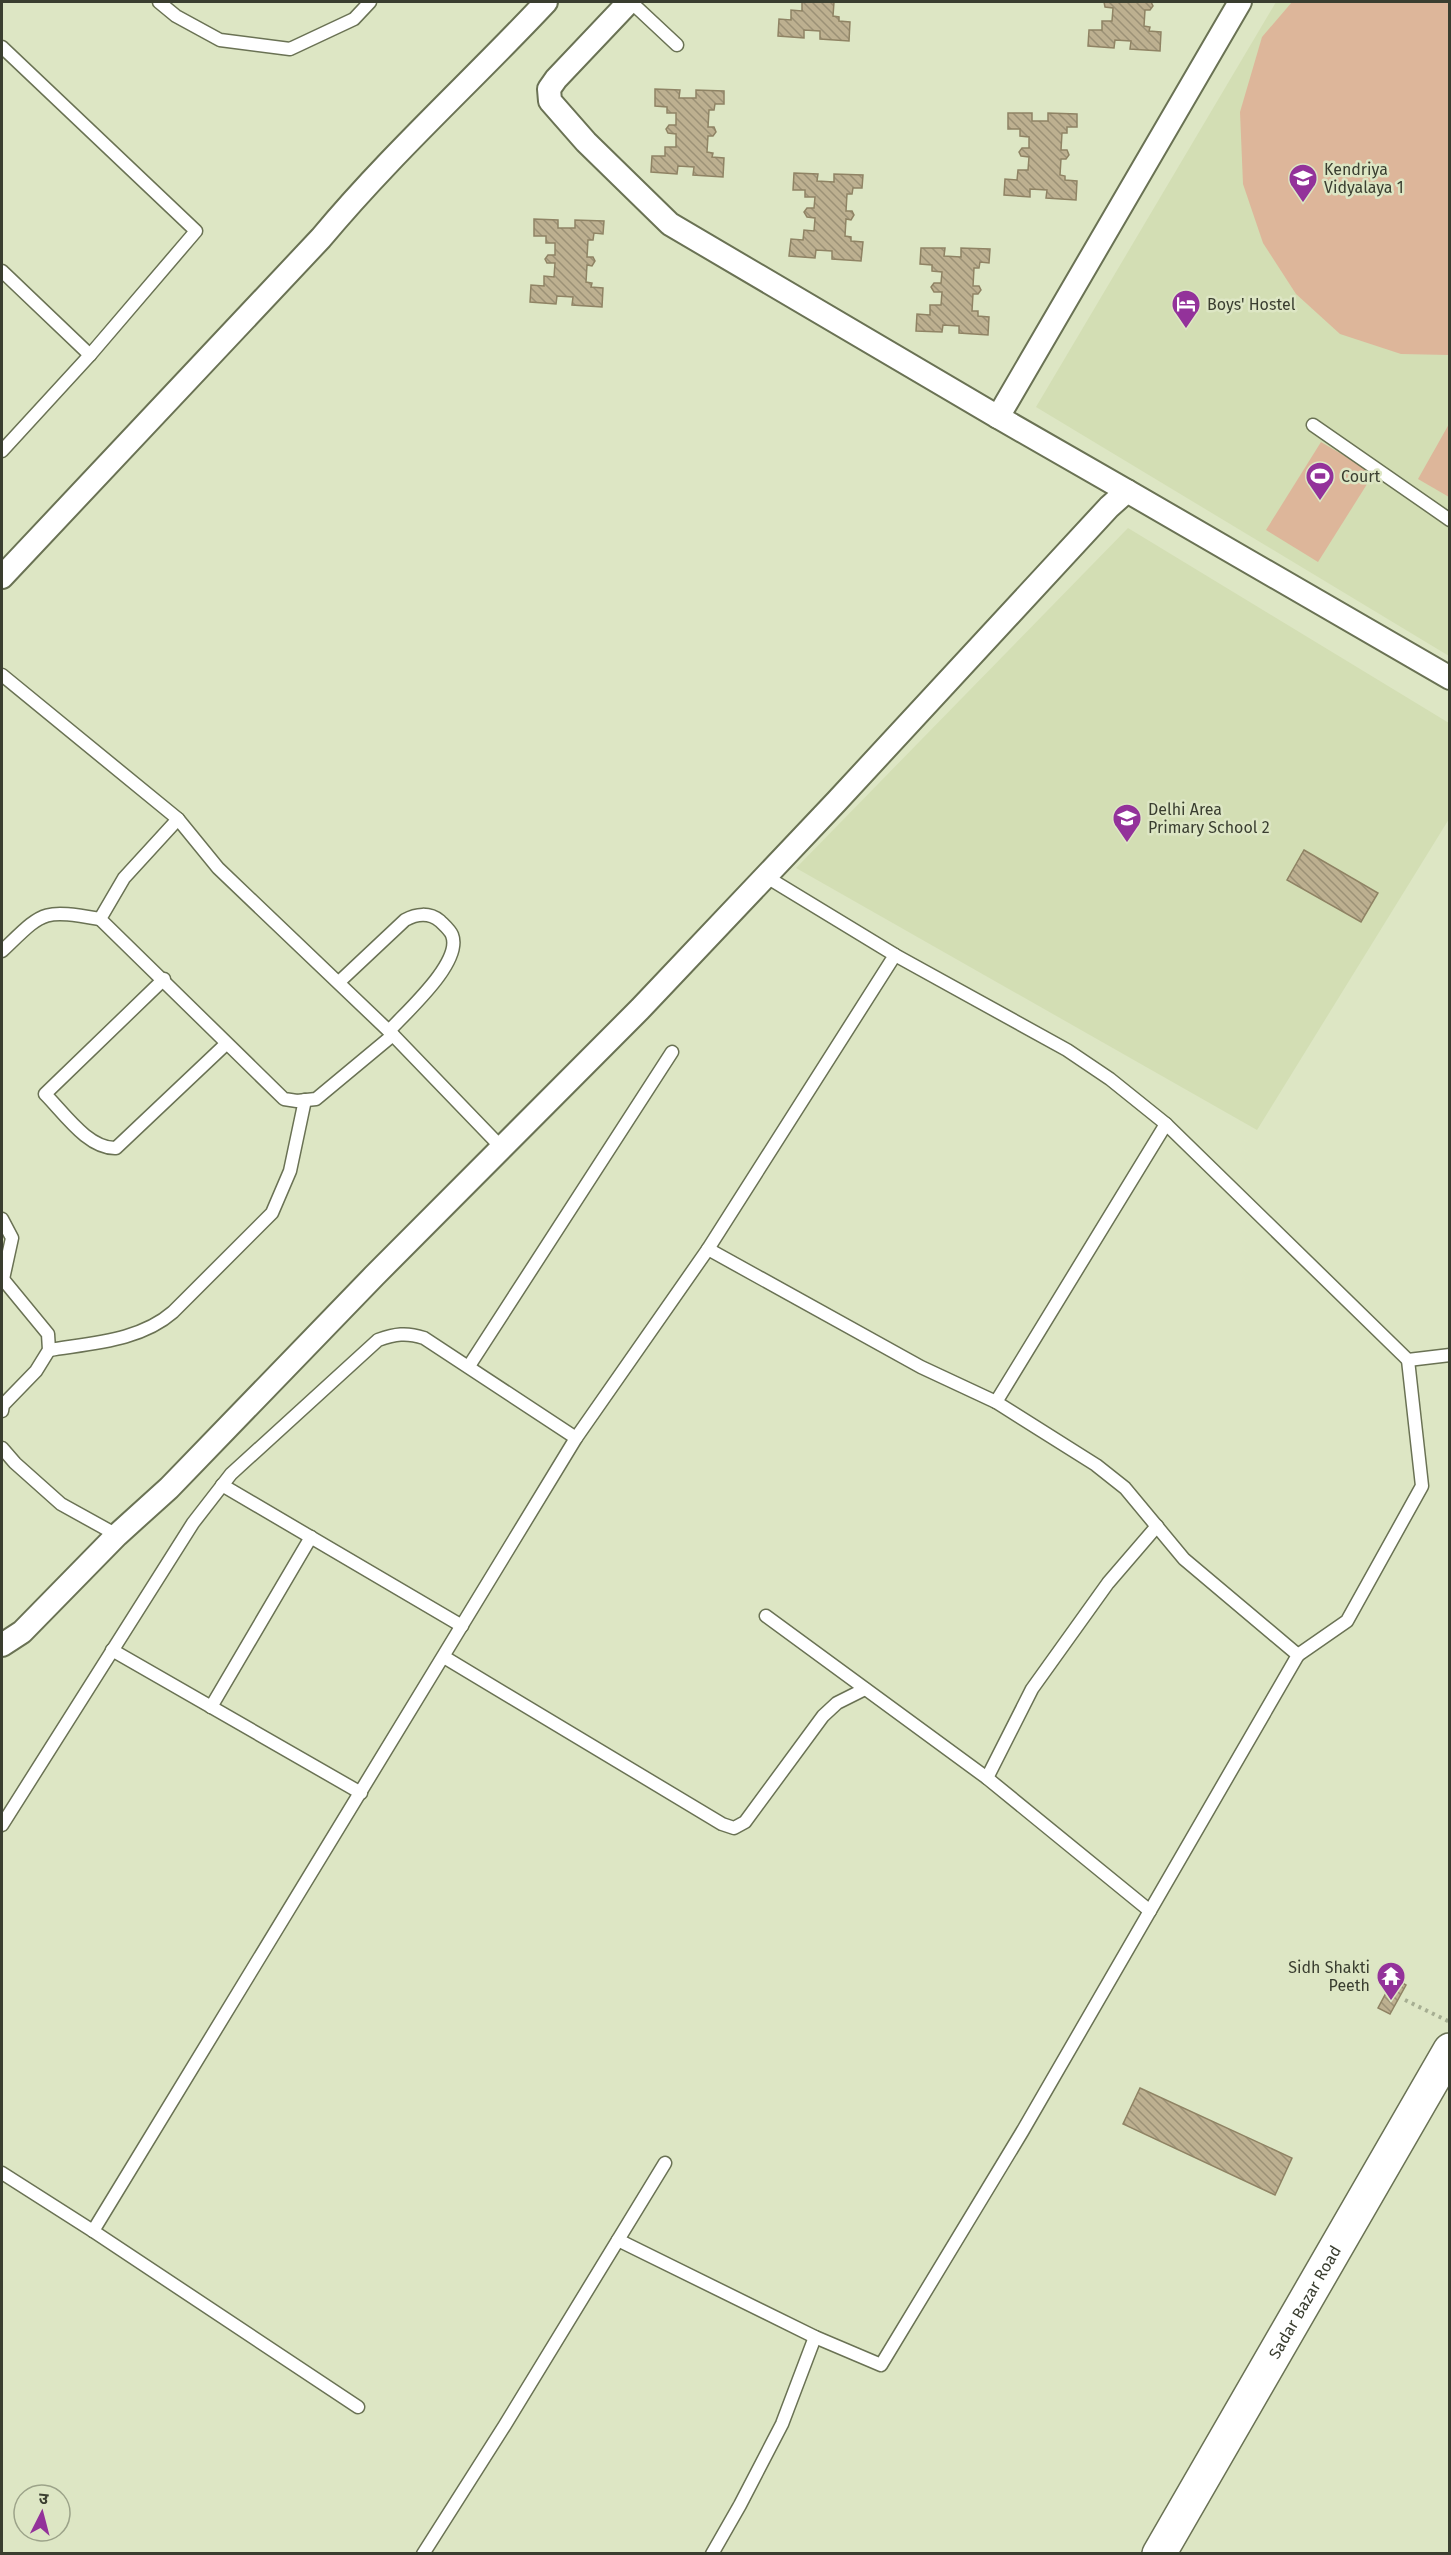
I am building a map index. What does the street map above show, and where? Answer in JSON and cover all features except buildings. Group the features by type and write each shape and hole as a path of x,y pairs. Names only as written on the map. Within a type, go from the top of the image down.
{"street":[{"path":"2,577 321,238 367,185 491,62 546,2"},
{"path":"630,2 556,79 549,89 550,101 586,142 670,224 1449,678"},
{"path":"998,417 1240,2"},
{"path":"2,1645 22,1632 117,1535 169,1488 501,1147 640,1009 1127,491"},
{"name":"Sadar Bazar Road","path":"1159,2553 1449,2050"}],"lane":[{"path":"159,2 176,16 220,40 290,49 354,19 370,2"},
{"path":"630,2 677,45"},
{"path":"2,46 196,231 90,356 2,451"},
{"path":"2,271 90,356"},
{"path":"1313,425 1449,519"},
{"path":"2,675 178,819 218,868 391,1033 501,1147"},
{"path":"100,919 124,878 178,819"},
{"path":"618,2240 815,2337 881,2365 1022,2132 1298,1655 1347,1621 1422,1486 1408,1360 1166,1125 1110,1079 1067,1050 895,956 765,876"},
{"path":"2,951 38,916 62,912 100,919 284,1098 297,1101 316,1099 391,1033 445,967 453,944 452,935 436,918 415,915 405,920 339,982"},
{"path":"93,2231 576,1438 708,1249 895,956"},
{"path":"164,979 45,1094 88,1138 104,1149 116,1148 226,1044"},
{"path":"469,1366 672,1052"},
{"path":"49,1350 112,1340 161,1322 173,1312 272,1213 290,1171 305,1100"},
{"path":"996,1402 1166,1125"},
{"path":"2,1219 12,1238 2,1279 48,1334 49,1350 36,1371 3,1405 2,1412"},
{"path":"708,1249 921,1367 996,1402 1096,1465 1125,1488 1184,1559 1298,1655"},
{"path":"2,1825 193,1523 222,1485 231,1474 378,1340 394,1334 417,1335 469,1366 576,1438"},
{"path":"1408,1360 1449,1355"},
{"path":"2,1448 15,1463 61,1504 117,1535"},
{"path":"222,1485 462,1626"},
{"path":"987,1778 1032,1689 1108,1583 1157,1526"},
{"path":"211,1707 311,1537"},
{"path":"766,1616 987,1778 1150,1911"},
{"path":"112,1650 361,1793"},
{"path":"444,1657 722,1824 734,1828 745,1822 823,1716 837,1703 865,1689"},
{"path":"423,2553 505,2425 665,2163"},
{"path":"2,2173 358,2407"},
{"path":"712,2553 782,2424 815,2337"}],"path":[{"path":"1405,2000 1449,2022"}],"shaded area":[{"name":"Kendriya Vidyalaya 1","path":"1276,2 1449,2 1449,656 1036,407"},
{"path":"1292,2 1449,2 1449,355 1401,354 1340,334 1296,294 1263,243 1243,184 1240,112 1262,37"},
{"path":"1449,424 1449,497 1418,479"},
{"name":"Court","path":"1321,442 1374,473 1318,562 1266,530"},
{"name":"Delhi Area Primary School 2","path":"1128,528 1449,723 1449,819 1257,1130 796,868"}],"place":[{"name":"Kendriya Vidyalaya 1","path":"1303,204"},
{"name":"Boys' Hostel","path":"1186,330"},
{"name":"Court","path":"1320,502"},
{"name":"Delhi Area Primary School 2","path":"1127,844"},
{"name":"Sidh Shakti Peeth","path":"1391,2002"}]}
